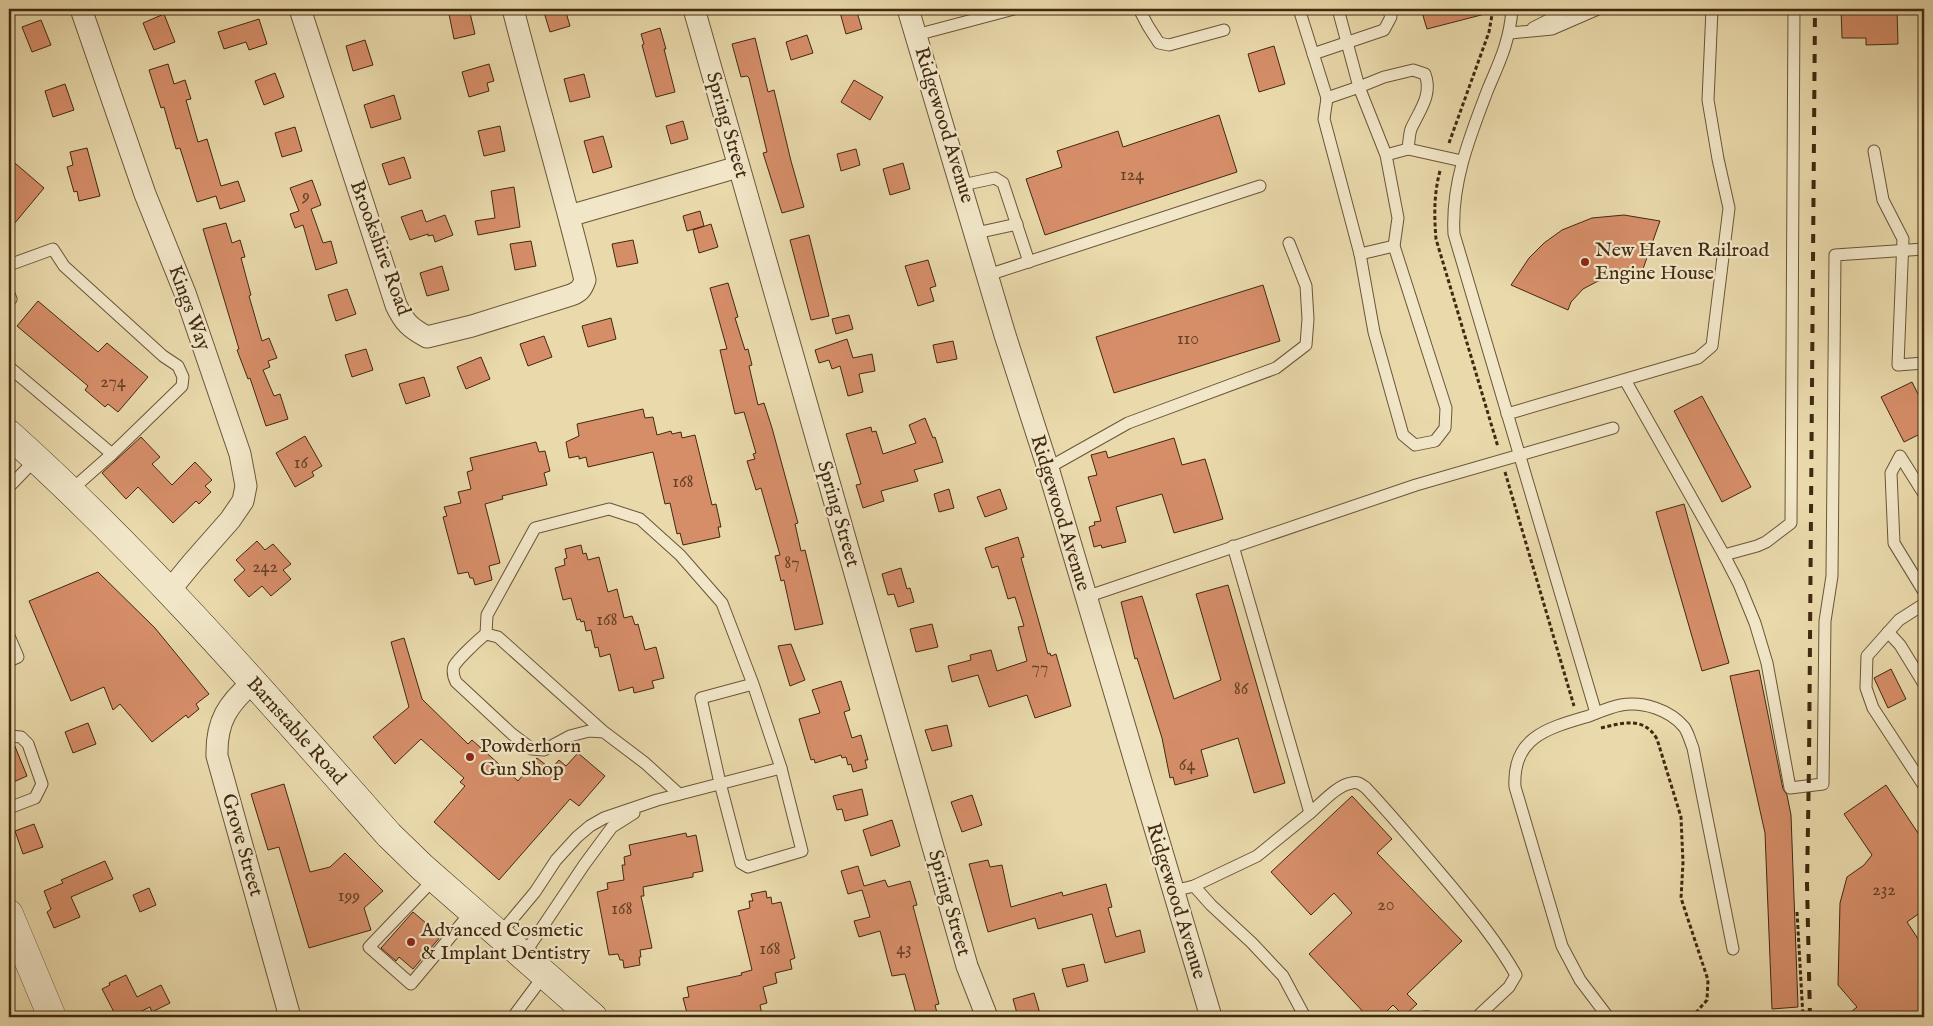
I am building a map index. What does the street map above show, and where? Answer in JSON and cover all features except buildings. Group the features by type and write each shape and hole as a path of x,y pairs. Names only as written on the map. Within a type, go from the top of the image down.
{"main road":[{"name":"Barnstable Road","path":"9,434 36,458 170,590 389,834 435,878 593,1017"},
{"path":"9,914 52,1017"}],"street":[{"name":"Kings Way","path":"81,9 145,194 188,302 240,454 246,486 243,501 230,520 170,590"},
{"name":"Brookshire Road","path":"300,9 396,305 404,321 415,331 427,337 472,326 578,292 583,287 584,280 569,216 539,112 513,9"},
{"name":"Spring Street","path":"694,9 967,966 987,1017"},
{"name":"Ridgewood Avenue","path":"908,9 1048,468 1211,1017"},
{"path":"569,216 738,167"},
{"name":"Grove Street","path":"253,682 241,693 223,718 217,739 217,756 290,1017"}],"lane":[{"path":"916,35 944,26 1014,9"},
{"path":"1139,9 1159,43 1169,45 1224,30"},
{"path":"1299,9 1327,98 1324,119 1360,254 1374,332 1403,435 1416,444 1435,441 1445,428 1446,408 1394,246 1398,218 1386,155 1359,87 1338,9"},
{"path":"1313,54 1384,30 1391,17 1388,9"},
{"path":"1512,9 1510,33 1462,162 1453,212 1454,234 1596,714"},
{"path":"1522,33 1570,9"},
{"path":"1510,33 1552,29 1598,9"},
{"path":"1507,414 1698,358 1712,346 1729,208 1708,100 1712,9"},
{"path":"1724,555 1766,542 1791,523 1794,9"},
{"path":"1327,98 1384,77 1413,70 1425,74 1429,83 1423,107 1410,131 1408,149"},
{"path":"1386,155 1408,149 1462,162"},
{"path":"1874,151 1883,200 1903,238 1898,365 1924,363"},
{"path":"962,185 995,178 999,179 1006,190 1029,262"},
{"path":"988,275 1260,186"},
{"path":"976,233 1017,224"},
{"path":"1048,468 1128,423 1276,368 1306,345 1308,319 1306,286 1289,243"},
{"path":"1360,254 1394,246"},
{"path":"9,266 53,249 64,266 163,356 178,366 182,377 182,386 112,454 70,491"},
{"path":"1625,380 1724,555 1745,600 1767,663 1790,788 1823,784 1825,622 1832,576 1835,255 1924,249"},
{"path":"9,294 9,301"},
{"path":"9,367 112,454"},
{"path":"1086,597 1416,485 1613,428"},
{"path":"1924,494 1900,456 1891,473 1894,543 1924,592"},
{"path":"9,487 36,458"},
{"path":"486,634 487,615 535,528 609,509 640,519 680,554 722,602 753,684 781,768 802,851 748,867 741,863 720,783 701,698 753,684"},
{"path":"1233,546 1310,813"},
{"path":"1924,604 1899,620 1867,656 1866,688 1873,708 1924,786"},
{"path":"1888,632 1900,645 1924,684"},
{"path":"604,732 589,732 570,736 544,750 532,749 512,734 456,682 453,676 454,667 479,639 486,634 498,637 604,732 645,763 679,794"},
{"path":"9,636 18,657 9,661"},
{"path":"1608,1017 1576,973 1562,946 1515,787 1514,771 1519,756 1529,742 1543,732 1560,724 1622,705 1647,706 1670,715 1684,728 1693,748 1733,949"},
{"path":"9,736 21,737 28,744 42,784 35,798 9,808"},
{"path":"500,935 535,892 556,860 590,826 604,818 657,800 781,768"},
{"path":"1173,891 1194,886 1257,856 1341,787 1352,782 1359,783 1366,788 1405,830 1500,947 1516,975 1509,987 1477,1017"},
{"path":"523,956 612,827 657,800"},
{"path":"435,878 370,947 411,984 472,911"},
{"path":"1194,886 1211,906 1252,943 1283,976 1305,1017"},
{"path":"513,1017 545,974"}],"path":[{"path":"1614,725 1635,722 1647,728 1655,735 1680,813 1683,863 1681,898 1708,980 1707,1000 1692,1017"},
{"path":"1797,912 1803,1017"}],"railway":[{"path":"1810,1017 1807,884 1815,9"}],"place":[{"name":"New Haven Railroad Engine House","path":"1585,262"},
{"name":"Powderhorn Gun Shop","path":"470,757"},
{"name":"Advanced Cosmetic & Implant Dentistry","path":"411,942"}]}
